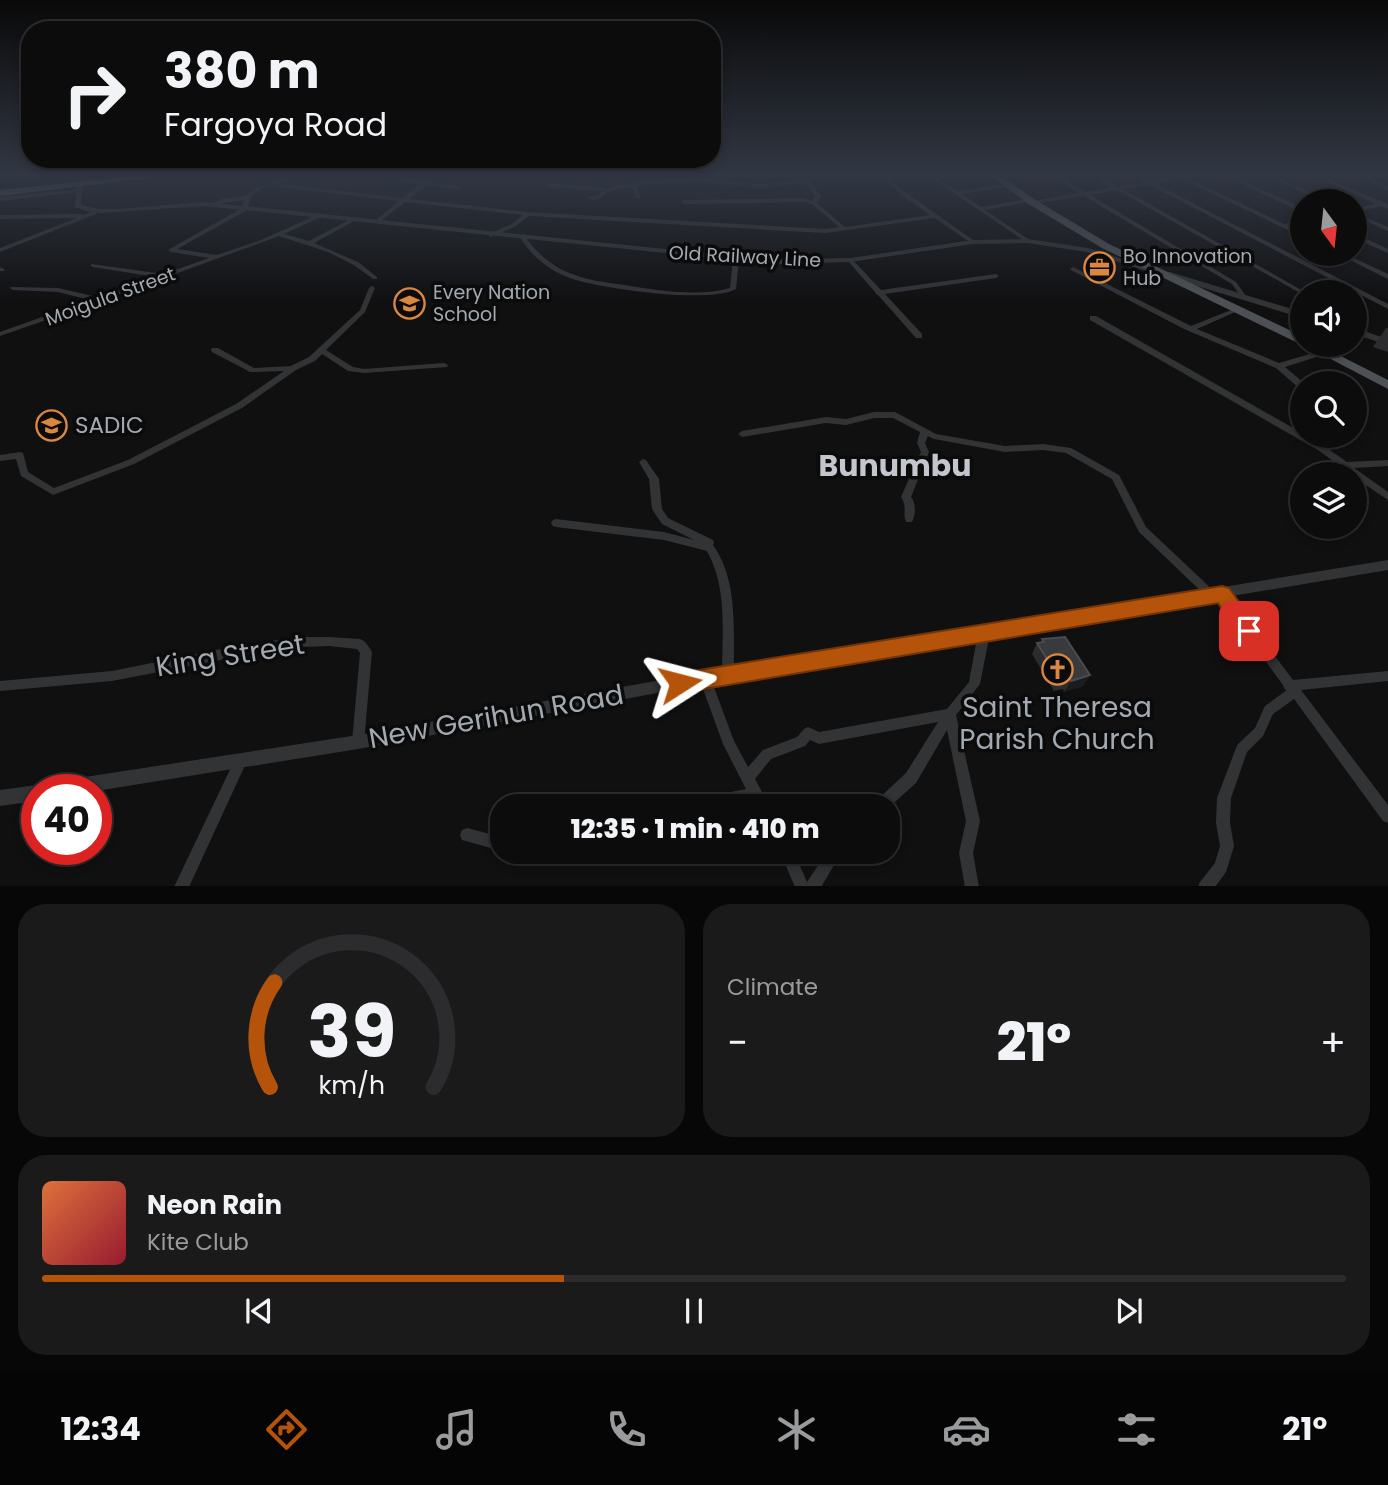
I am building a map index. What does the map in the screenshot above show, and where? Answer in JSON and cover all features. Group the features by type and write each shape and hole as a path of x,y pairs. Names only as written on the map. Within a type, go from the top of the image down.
{"main road":[{"path":"1058,217 1158,272 1290,335"},
{"path":"1333,357 1388,385"}],"street":[{"path":"0,250 82,217"},
{"path":"219,257 171,250 229,217"},
{"name":"Moigula Street","path":"0,334 219,257 316,217"},
{"name":"Old Railway Line","path":"335,217 774,262 850,260 973,242 1028,241 1088,250 1290,310"},
{"path":"378,222 383,217"},
{"path":"491,235 514,225 524,217"},
{"path":"581,217 828,231 925,217"},
{"path":"830,217 842,228"},
{"path":"938,217 973,242"},
{"path":"992,217 1028,241"},
{"path":"1120,217 1234,283 1243,296"},
{"path":"1169,217 1290,285"},
{"path":"1216,217 1388,307"},
{"path":"1266,217 1290,229"},
{"path":"1367,218 1388,229"},
{"path":"311,242 354,219"},
{"path":"1283,226 1290,225"},
{"path":"278,234 311,242 341,258 363,265 375,278"},
{"path":"523,237 529,247 572,276 681,294 724,295 733,289 736,259"},
{"path":"1367,241 1388,251"},
{"path":"850,260 919,336"},
{"path":"93,265 166,276"},
{"path":"1366,266 1388,277"},
{"path":"1073,269 1187,327 1279,366 1290,376"},
{"path":"878,293 996,276"},
{"path":"13,288 58,290 100,300"},
{"path":"0,458 20,455 24,474 54,492 131,462 239,406 293,368 313,359 363,311 372,288"},
{"path":"1187,327 1194,329 1238,309"},
{"path":"1093,318 1290,429"},
{"path":"1367,335 1388,342"},
{"path":"215,350 253,370 293,368"},
{"path":"322,350 351,369 365,371 444,365"},
{"path":"1279,366 1307,357"},
{"path":"742,434 874,415 905,418 925,431 1005,449 1058,447 1092,461 1116,477 1142,528 1217,595 1388,816"},
{"path":"909,519 910,502 906,497 925,452 921,443 925,431"},
{"path":"1322,448 1343,462"},
{"path":"643,462 654,479 657,509 665,521 707,540 716,557 725,603 728,676"},
{"path":"1367,464 1388,463"},
{"path":"1367,480 1388,497"},
{"path":"556,523 700,543 710,548 716,557"},
{"name":"New Gerihun Road","path":"112,781 358,742 705,678 1388,565"},
{"path":"894,794 911,778 950,714 974,684 984,633"},
{"name":"King Street","path":"0,686 113,676 328,639 360,644 366,652 358,742"},
{"path":"1206,886 1221,867 1227,846 1223,824 1224,798 1242,748 1259,732 1269,710 1291,689 1388,676"},
{"path":"705,678 718,719 756,793 751,794"},
{"path":"747,778 767,754 801,742 808,733 819,738 950,714"},
{"path":"950,714 972,821 966,853 972,886"},
{"path":"181,886 241,761"},
{"path":"0,799 21,796"},
{"path":"467,835 490,841"},
{"path":"792,864 802,886"},
{"path":"813,886 827,864"}],"building":[{"path":"1065,637 1090,675 1071,681 1060,680 1037,643 1044,642 1042,639"}],"place":[{"name":"Bo Innovation Hub","path":"1100,267"},
{"name":"Every Nation School","path":"410,303"},
{"name":"SADIC","path":"52,425"},
{"name":"Saint Theresa Parish Church","path":"1057,670"}],"district":[{"name":"Bunumbu","path":"895,466"}],"route":[{"path":"680,683 1222,594 1249,631"}]}
